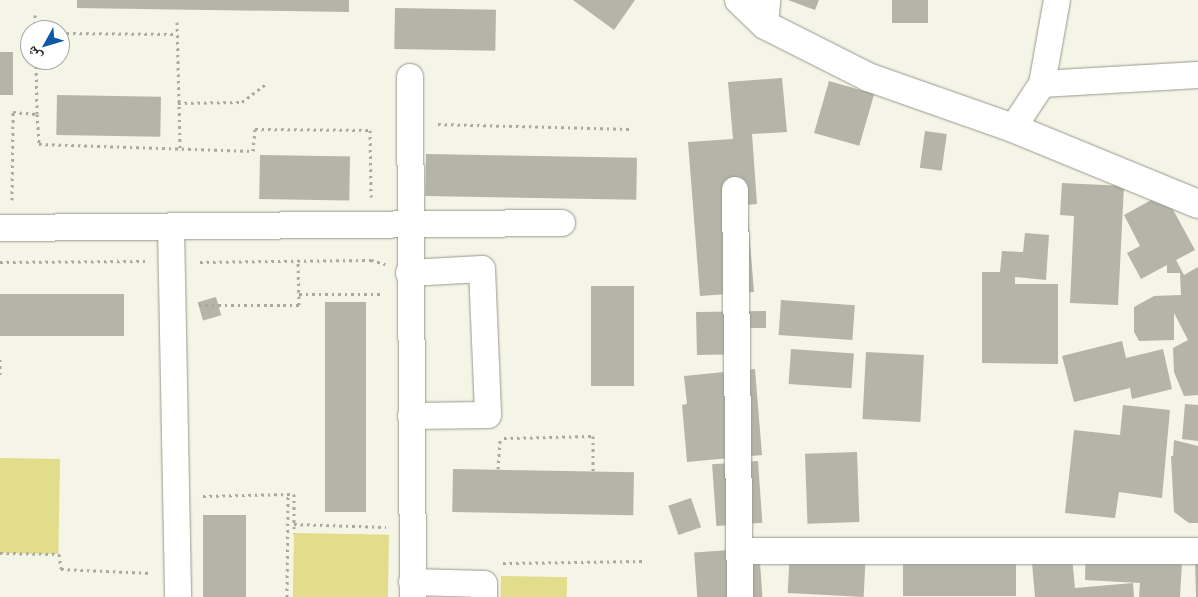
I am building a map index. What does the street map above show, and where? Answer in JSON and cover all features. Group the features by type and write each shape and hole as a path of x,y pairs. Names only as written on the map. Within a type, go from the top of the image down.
{"main road":[{"path":"738,0 766,12 868,78 1012,128 1198,204"}],"street":[{"path":"1012,128 1042,84 1057,0"},
{"path":"1042,84 1198,75"},
{"path":"410,76 409,273 413,590 484,584 484,597"},
{"path":"735,190 740,597"},
{"path":"6,228 562,223"},
{"path":"171,227 178,597"},
{"path":"409,273 482,269 488,415 411,416"},
{"path":"740,551 1198,551"}],"path":[{"path":"35,15 35,20"},
{"path":"177,22 180,149"},
{"path":"70,32 177,34"},
{"path":"36,70 36,114 39,144 253,152 255,129 370,130 371,260 199,262"},
{"path":"178,103 242,102 267,83"},
{"path":"6,228 13,112 36,114"},
{"path":"410,123 630,129"},
{"path":"0,262 148,261 149,271"},
{"path":"197,305 299,305 298,261"},
{"path":"299,294 389,294"},
{"path":"0,359 0,377"},
{"path":"490,438 593,436 593,471"},
{"path":"287,597 288,494"},
{"path":"197,496 294,494 294,533"},
{"path":"294,524 391,528"},
{"path":"0,553 59,554 61,569 156,573 155,581"},
{"path":"496,563 644,561"}],"shaded area":[{"path":"0,458 60,459 58,554 0,553"},
{"path":"294,533 389,535 388,597 293,597"},
{"path":"501,576 567,577 567,597 501,597"}],"building":[{"path":"77,0 349,0 349,12 77,8"},
{"path":"573,0 635,0 614,30"},
{"path":"788,0 819,0 815,10"},
{"path":"892,0 928,0 928,23 892,23"},
{"path":"395,8 496,10 495,51 394,49"},
{"path":"0,52 13,52 13,95 0,95"},
{"path":"782,78 787,132 752,134 757,204 747,205 754,292 700,296 688,142 733,139 728,82"},
{"path":"829,81 874,94 859,146 814,133"},
{"path":"57,95 161,97 160,137 56,135"},
{"path":"925,131 947,134 942,171 920,168"},
{"path":"426,154 637,158 636,200 425,196"},
{"path":"260,155 350,157 349,201 259,199"},
{"path":"1062,183 1124,186 1118,305 1070,303 1074,216 1060,215"},
{"path":"1164,193 1195,250 1176,260 1184,275 1198,267 1198,395 1184,396 1174,372 1173,348 1188,340 1174,313 1174,340 1139,341 1134,332 1134,307 1154,296 1181,295 1180,273 1167,273 1167,265 1141,279 1127,253 1140,246 1124,215"},
{"path":"1025,233 1049,235 1046,280 1015,277 1015,284 1058,284 1058,364 982,363 982,272 1000,272 1002,251 1023,252"},
{"path":"591,286 634,286 634,386 591,386"},
{"path":"0,294 124,294 124,336 0,336"},
{"path":"216,297 221,315 203,321 198,302"},
{"path":"781,300 855,305 852,340 779,335"},
{"path":"325,302 366,302 366,512 325,512"},
{"path":"766,311 766,328 749,328 750,354 697,355 696,312"},
{"path":"1122,341 1126,358 1163,349 1172,389 1132,399 1130,388 1074,402 1062,356"},
{"path":"791,349 854,353 851,388 789,384"},
{"path":"866,352 924,355 920,422 862,419"},
{"path":"755,369 762,455 687,462 682,405 687,404 684,376"},
{"path":"1185,404 1198,405 1198,441 1182,439"},
{"path":"1123,405 1170,410 1162,498 1119,492 1115,518 1065,513 1074,430 1120,435"},
{"path":"1174,440 1198,446 1198,523 1189,523 1174,512 1171,456 1173,456"},
{"path":"857,452 859,522 807,524 805,454"},
{"path":"758,461 762,523 716,526 712,464"},
{"path":"453,469 634,472 633,515 452,512"},
{"path":"691,498 701,527 678,535 668,506"},
{"path":"203,515 246,515 246,597 203,597"},
{"path":"903,539 1016,539 1016,596 903,596"},
{"path":"1086,540 1183,545 1180,597 1139,597 1140,583 1085,580"},
{"path":"1071,547 1075,588 1133,583 1134,597 1035,597 1031,551"},
{"path":"759,548 762,597 697,597 694,553"},
{"path":"790,549 866,553 864,597 788,593"},
{"path":"1195,552 1198,552 1198,597 1196,597"}]}
